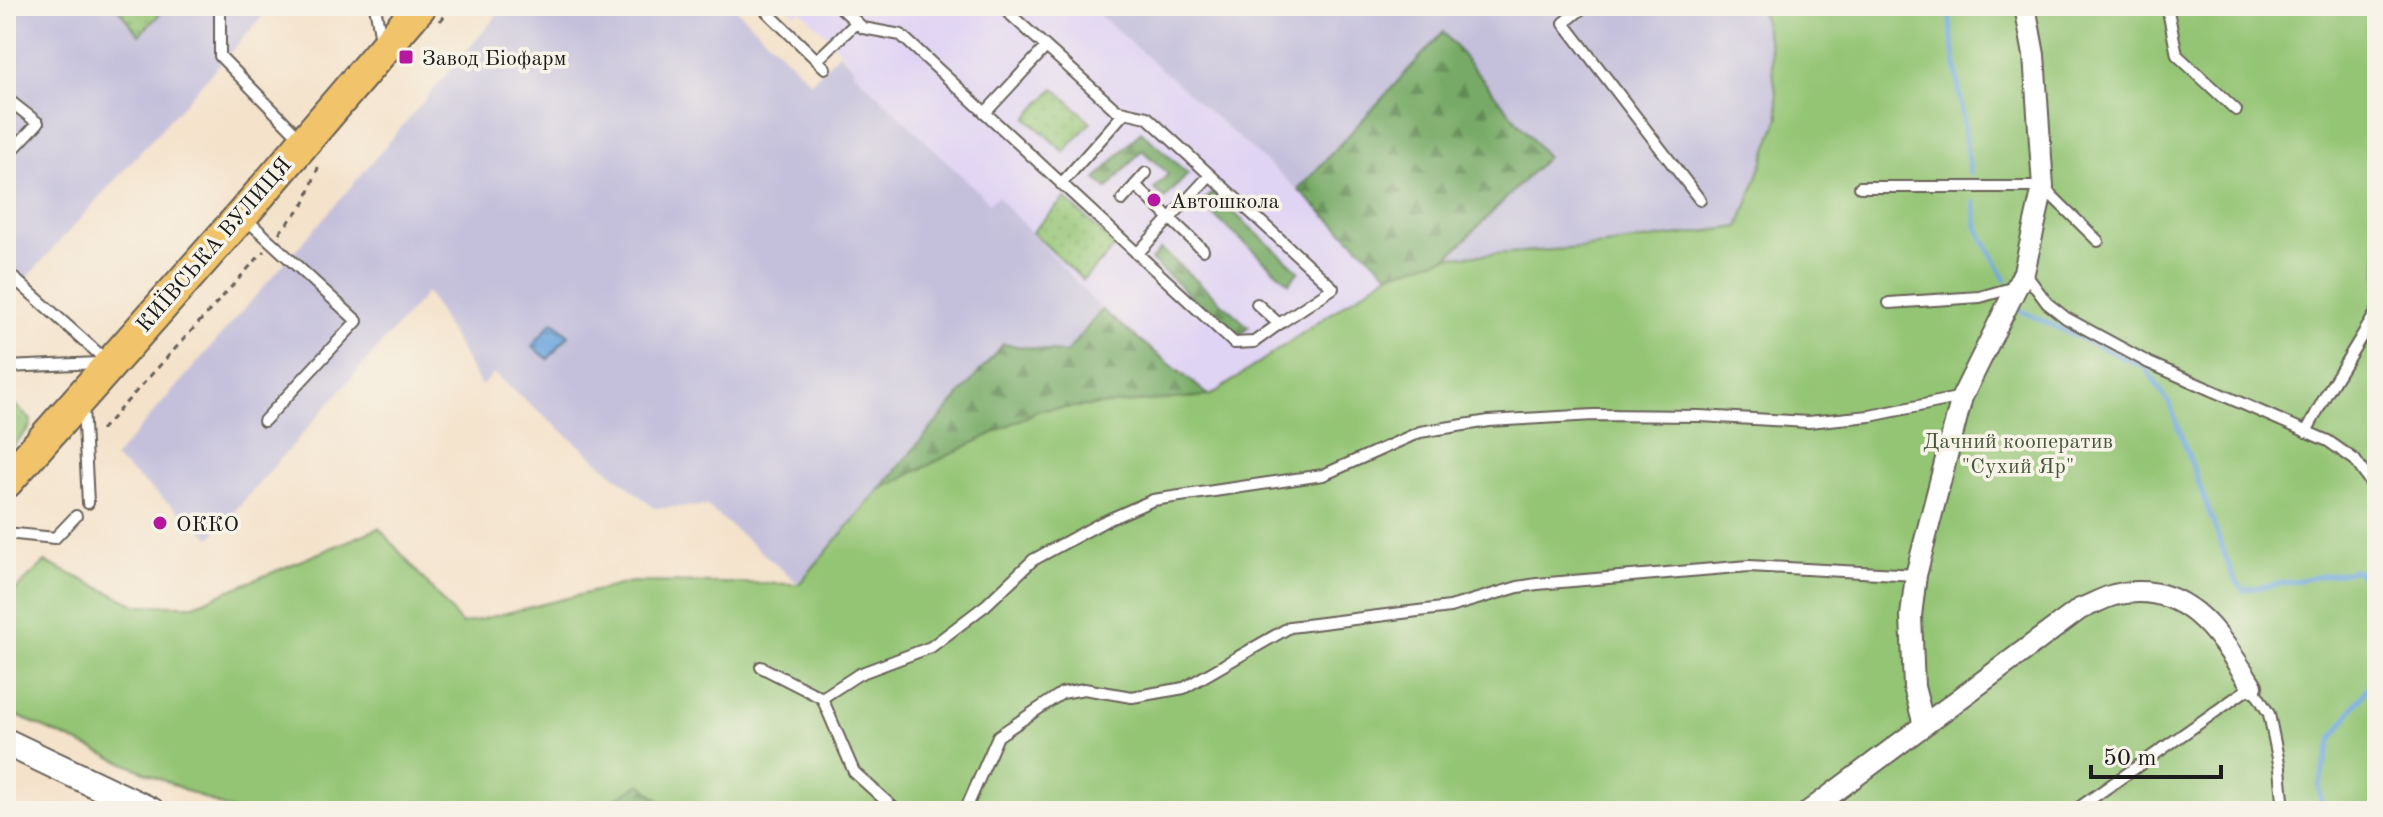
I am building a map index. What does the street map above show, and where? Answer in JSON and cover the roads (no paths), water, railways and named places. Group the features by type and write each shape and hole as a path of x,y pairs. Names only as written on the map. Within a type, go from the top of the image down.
{"main road":[{"name":"КИЇВСЬКА ВУЛИЦЯ","path":"6,482 242,215 310,154 383,50 427,17"}],"street":[{"path":"1924,725 1914,687 1911,616 1916,575 1962,397 2021,279 2043,187 2034,55 2025,6"},
{"path":"1809,811 2080,609 2113,596 2138,592 2161,593 2191,607 2227,646 2252,686"},
{"path":"6,742 151,811"}],"lane":[{"path":"220,6 220,56 310,154"},
{"path":"375,6 383,50"},
{"path":"761,6 821,64 857,22"},
{"path":"839,6 863,28 901,35 1234,343 1254,342 1333,288 1147,117 1116,110 1001,6"},
{"path":"1585,6 1564,23 1700,200"},
{"path":"2167,6 2177,55 2236,110"},
{"path":"985,113 1046,47"},
{"path":"6,98 38,123 6,157"},
{"path":"1061,184 1125,112"},
{"path":"1122,200 1146,173"},
{"path":"1137,254 1210,175"},
{"path":"1135,185 1203,250"},
{"path":"1860,187 2043,187 2098,241"},
{"path":"242,215 357,321 264,421"},
{"path":"6,271 109,363"},
{"path":"1889,303 1980,297 2021,279 2066,318 2149,363 2328,441 2355,460 2377,492"},
{"path":"1257,304 1279,324"},
{"path":"2306,432 2377,311"},
{"path":"6,367 109,363"},
{"path":"83,394 88,503"},
{"path":"822,698 859,674 931,647 986,605 1033,560 1103,522 1153,500 1323,475 1420,432 1489,421 1594,415 1700,416 1808,422 1870,416 1962,397"},
{"path":"6,533 55,538 76,516"},
{"path":"965,811 998,736 1062,693 1084,689 1132,697 1184,688 1290,627 1450,607 1518,587 1568,581 1749,566 1916,575"},
{"path":"761,667 822,698 854,772 897,811"},
{"path":"2074,811 2252,686 2269,714 2280,768 2284,811"}],"water":[{"path":"553,321 569,335 548,359 532,346"}],"waterway":[{"path":"1948,6 1970,173"},
{"path":"1974,202 1977,227 2005,279"},
{"path":"2021,311 2146,368 2170,405 2233,577 2244,590 2356,570 2377,594"},
{"path":"2322,811 2319,785 2332,739 2377,674"}],"place":[{"name":"Завод Біофарм","path":"406,57"},
{"name":"Автошкола","path":"1154,200"},
{"name":"ОККО","path":"160,523"}],"park label":[{"name":"Дачний кооператив \"Сухий Яр\"","path":"2018,452"}]}
